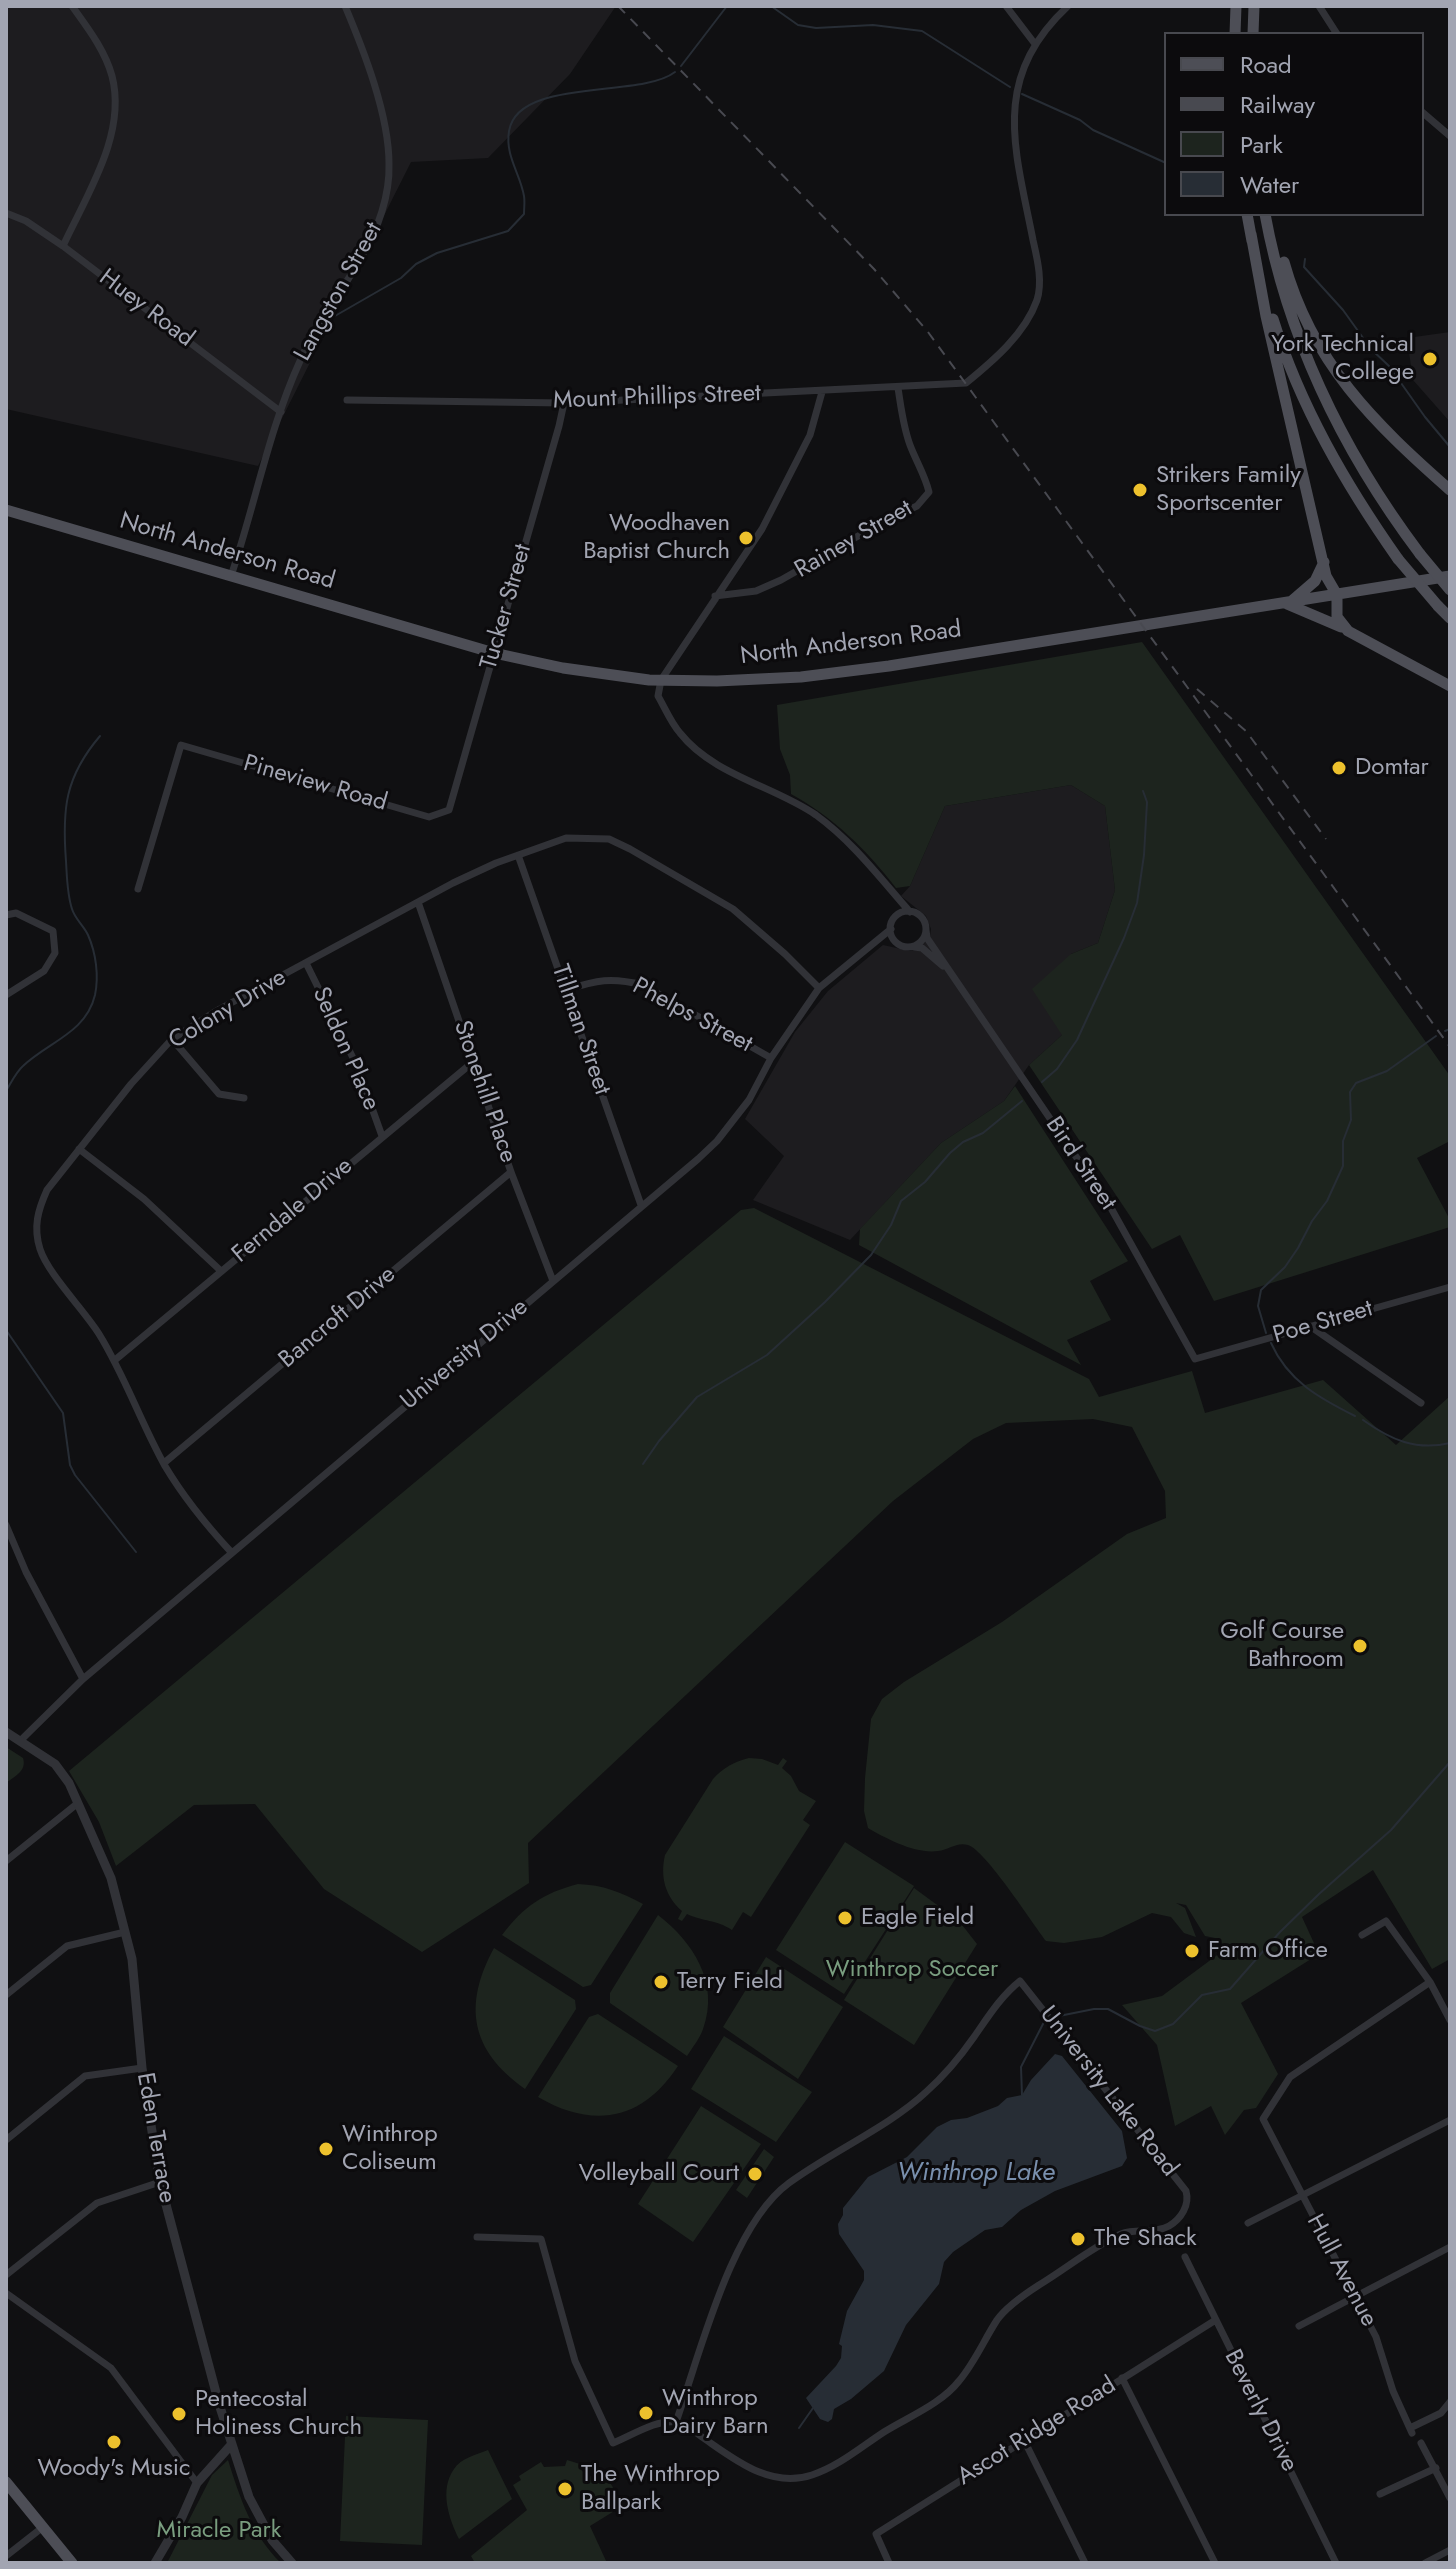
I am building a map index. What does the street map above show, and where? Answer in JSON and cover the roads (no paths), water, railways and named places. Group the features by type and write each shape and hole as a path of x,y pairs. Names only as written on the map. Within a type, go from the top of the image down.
{"main road":[{"path":"1235,32 1236,6"},
{"path":"1253,32 1254,6"},
{"path":"1247,216 1269,331 1328,580 1337,595 1337,617 1348,631"},
{"path":"1268,216 1282,284 1319,386 1369,482 1450,590"},
{"path":"1269,216 1300,311 1325,358 1367,413 1450,490"},
{"path":"1251,234 1274,324 1314,422 1354,494 1398,559 1450,618"},
{"name":"North Anderson Road","path":"6,510 494,653 605,675 661,680 759,679 843,672 1450,576"},
{"path":"1287,604 1309,588 1318,577 1324,561"},
{"path":"1287,604 1320,616 1450,686"},
{"path":"6,2482 72,2563"}],"street":[{"path":"63,246 104,156 115,123 116,99 112,73 98,44 72,6"},
{"name":"Langston Street","path":"231,576 281,412 305,350 374,234 382,212 390,166 387,137 378,100 345,6"},
{"path":"1006,6 1035,44 1068,6"},
{"path":"1319,6 1336,32"},
{"name":"Mount Phillips Street","path":"347,400 564,403 966,383 1010,342 1027,321 1038,298 1039,270 1013,139 1016,94 1035,44"},
{"path":"1424,114 1450,136"},
{"name":"Huey Road","path":"6,213 26,221 63,246 281,412"},
{"name":"Rainey Street","path":"715,596 756,591 781,580 917,506 929,492 924,473 911,448 898,388"},
{"path":"661,680 762,529 810,435 822,392"},
{"name":"Tucker Street","path":"449,810 564,403"},
{"name":"Bird Street","path":"661,680 658,696 680,733 710,759 789,800 833,828 862,856 910,912 923,920 927,938 1111,1208 1195,1359"},
{"name":"Pineview Road","path":"138,889 181,745 429,817 449,810"},
{"name":"Colony Drive","path":"232,1553 191,1506 164,1463 115,1360 83,1309 41,1253 36,1232 38,1210 47,1190 131,1084 172,1039 218,1010 474,872 566,838 609,839 733,909 819,988"},
{"name":"Tillman Street","path":"518,855 641,1205"},
{"path":"876,942 896,942 891,929 899,914 898,899"},
{"name":"Stonehill Place","path":"418,902 511,1172 553,1281"},
{"path":"899,914 910,912"},
{"path":"6,915 16,913 53,931 55,953 44,971 6,995"},
{"name":"University Drive","path":"20,1741 83,1679 717,1141 749,1100 771,1058 819,988 891,929"},
{"path":"911,947 920,943 926,930"},
{"name":"Bird Street","path":"896,942 922,948 954,975"},
{"name":"Seldon Place","path":"306,963 352,1055 382,1136"},
{"name":"Phelps Street","path":"566,990 599,979 621,979 643,985 771,1058"},
{"path":"172,1039 219,1094 244,1098"},
{"name":"Ferndale Drive","path":"115,1360 473,1062"},
{"path":"79,1149 144,1199 221,1271"},
{"name":"Bancroft Drive","path":"164,1463 511,1172"},
{"name":"Poe Street","path":"1195,1359 1450,1287"},
{"path":"1310,1326 1421,1403"},
{"path":"6,1525 26,1572 83,1679"},
{"name":"Eden Terrace","path":"6,1732 55,1764 69,1783 106,1863 132,1959 142,2068 160,2182 231,2445 259,2519 292,2563"},
{"path":"6,1861 78,1803"},
{"path":"1362,1935 1386,1921 1430,1982 1450,2020"},
{"path":"6,1995 67,1946 125,1932"},
{"name":"University Lake Road","path":"1020,1981 1186,2191 1188,2202 1185,2210 1170,2225 1160,2230 1125,2232 1030,2291 999,2318 973,2364 957,2385 841,2461 811,2475 771,2477 746,2467 692,2429 676,2422 731,2267 745,2234 765,2204 787,2184 924,2095 951,2068 1008,1991 1020,1981"},
{"name":"Hull Avenue","path":"1430,1982 1290,2077 1263,2119 1376,2337 1393,2391 1411,2430 1441,2413 1450,2402"},
{"path":"6,2140 85,2076 142,2068"},
{"path":"1248,2223 1450,2120"},
{"path":"6,2275 97,2203 160,2182"},
{"path":"477,2237 541,2239 575,2361 613,2443 654,2425 676,2422"},
{"path":"1299,2326 1450,2247"},
{"name":"Beverly Drive","path":"1185,2257 1336,2563"},
{"path":"6,2293 111,2368 197,2483"},
{"name":"Ascot Ridge Road","path":"889,2563 876,2534 1214,2321"},
{"path":"1122,2378 1215,2563"},
{"path":"1024,2440 1085,2563"},
{"path":"1421,2443 1450,2498"},
{"path":"155,2563 182,2517 197,2483 231,2445"},
{"path":"1380,2494 1436,2468"},
{"path":"6,2556 43,2527"},
{"path":"1425,2563 1450,2550"}],"water":[{"name":"Winthrop Lake","path":"1055,2054 1062,2056 1122,2131 1127,2158 1122,2166 1055,2191 1021,2210 1002,2227 985,2230 953,2252 944,2262 939,2284 906,2325 884,2371 834,2409 828,2422 820,2419 806,2398 841,2358 842,2346 839,2344 847,2311 864,2280 864,2271 839,2234 838,2224 843,2208 868,2177 907,2157 937,2127 998,2106 1007,2098 1022,2095"}],"waterway":[{"path":"681,66 727,6"},
{"path":"771,6 798,25 816,28 873,25 922,31 1010,87"},
{"path":"328,320 401,278 416,264 437,253 508,231 524,214 524,196 508,140 517,114 534,103 556,96 636,85 675,72"},
{"path":"1022,94 1164,162"},
{"path":"1305,259 1304,267 1343,310 1371,349 1389,366 1450,447"},
{"path":"6,1091 23,1066 75,1028 90,1008 95,995 97,972 93,949 73,913 69,897 65,825 68,794 73,780 100,736"},
{"path":"1042,1082 1057,1069 1077,1040 1137,903 1147,802 1143,791"},
{"path":"1445,1031 1450,1029"},
{"path":"1266,1333 1258,1306 1261,1290 1285,1267 1298,1248 1327,1201 1343,1166 1343,1141 1351,1120 1350,1092 1356,1083 1387,1071 1436,1036"},
{"path":"643,1464 697,1397 767,1355 825,1302 871,1255 891,1225 901,1201 925,1182 950,1153 963,1142 983,1133 1022,1101"},
{"path":"6,1330 63,1413 70,1465 75,1475 136,1552"},
{"path":"1271,1343 1286,1368 1306,1387 1355,1416"},
{"path":"1363,1420 1384,1433 1415,1445 1450,1443"},
{"path":"1054,2017 1108,2009 1155,2031 1173,2024 1202,1995 1230,1989 1280,1932 1391,1830 1450,1762"},
{"path":"1022,2095 1021,2067 1047,2020"},
{"path":"799,2428 813,2408"}],"railway":[{"path":"618,6 874,269 928,332 1450,1047"},
{"path":"1197,689 1246,731 1326,839"}],"place":[{"name":"York Technical College","path":"1430,359"},
{"name":"Strikers Family Sportscenter","path":"1140,490"},
{"name":"Woodhaven Baptist Church","path":"746,538"},
{"name":"Domtar","path":"1339,768"},
{"name":"Golf Course Bathroom","path":"1360,1646"},
{"name":"Eagle Field","path":"845,1918"},
{"name":"Farm Office","path":"1192,1951"},
{"name":"Terry Field","path":"661,1982"},
{"name":"Winthrop Coliseum","path":"326,2149"},
{"name":"Volleyball Court","path":"755,2174"},
{"name":"The Shack","path":"1078,2239"},
{"name":"Winthrop Dairy Barn","path":"646,2413"},
{"name":"Pentecostal Holiness Church","path":"179,2414"},
{"name":"Woody's Music","path":"114,2442"},
{"name":"The Winthrop Ballpark","path":"565,2489"}],"park label":[{"name":"Winthrop Soccer","path":"912,1970"},
{"name":"Miracle Park","path":"219,2531"}]}
